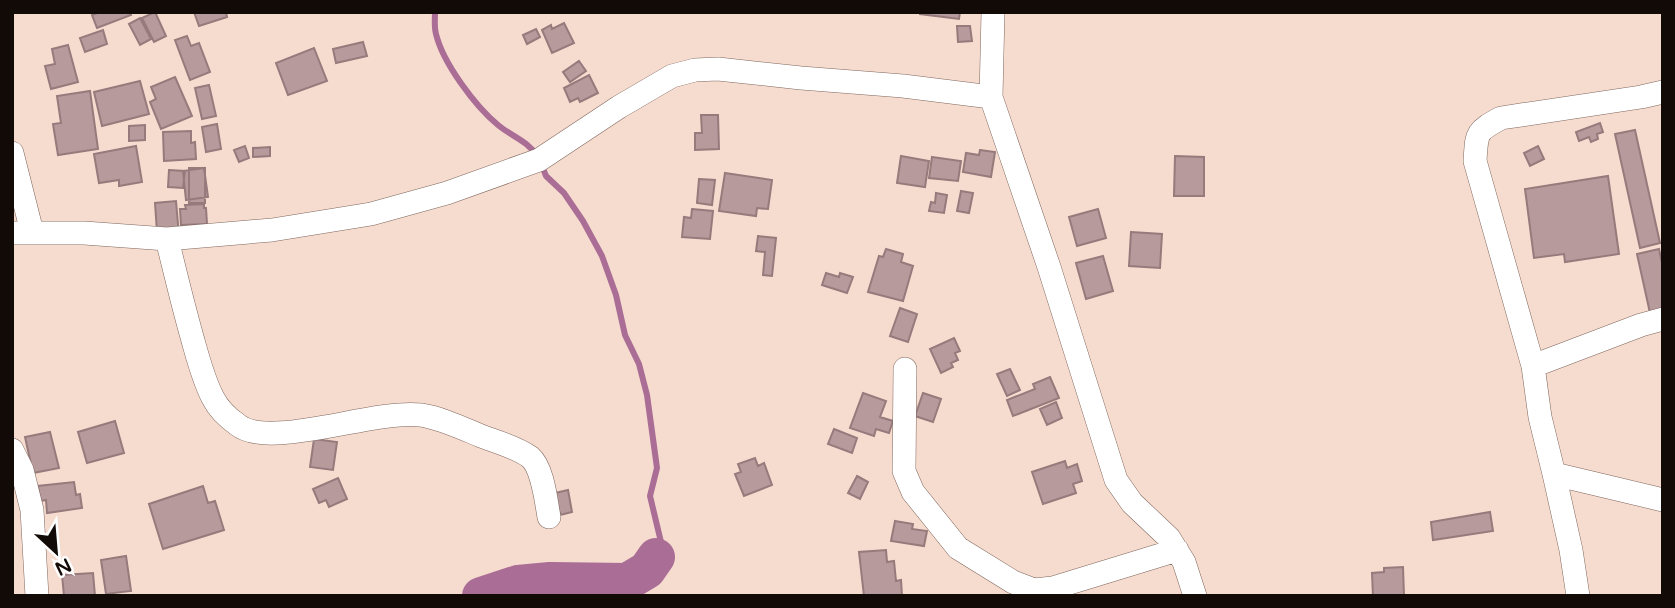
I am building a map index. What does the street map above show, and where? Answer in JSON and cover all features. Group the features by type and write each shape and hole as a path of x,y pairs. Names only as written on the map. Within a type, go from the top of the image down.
{"street":[{"path":"993,12 992,97 1116,480 1132,503 1169,538 1184,562 1195,596"},
{"path":"12,153 22,233 84,233 167,239 272,230 359,216 447,193 539,160 672,76 695,70 718,69 992,97"},
{"path":"1578,596 1555,474 1540,417 1533,366 1475,161 1476,137 1484,127 1501,118 1663,92"},
{"path":"167,239 201,367 214,400 240,428 264,434 382,416 421,415 513,448 532,458 540,473 549,517"},
{"path":"1533,366 1663,319"},
{"path":"905,369 904,471 913,492 958,548 1013,582 1034,590 1053,588 1177,551"},
{"path":"12,450 22,470 32,510 37,596"},
{"path":"1555,474 1663,500"}],"building":[{"path":"100,12 130,12 131,15 97,28 92,15"},
{"path":"155,12 166,36 154,42 142,18"},
{"path":"194,12 226,12 227,17 199,26"},
{"path":"920,12 960,12 959,19"},
{"path":"140,18 151,39 140,45 129,24"},
{"path":"564,23 574,43 552,53 542,30"},
{"path":"957,26 970,26 972,41 958,42"},
{"path":"536,29 540,37 527,44 523,35"},
{"path":"103,30 107,44 85,52 80,38"},
{"path":"187,36 191,46 199,43 210,72 190,80 175,40"},
{"path":"363,42 367,56 336,63 333,49"},
{"path":"68,45 78,82 51,89 45,66 55,64 52,49"},
{"path":"314,48 327,81 288,95 276,63"},
{"path":"579,61 586,71 570,82 563,72"},
{"path":"589,75 598,93 580,102 578,98 570,102 564,88"},
{"path":"175,77 192,116 161,129 150,102 156,99 151,87"},
{"path":"140,81 149,114 102,126 94,92"},
{"path":"209,85 216,116 202,119 195,88"},
{"path":"90,91 98,149 58,155 53,124 61,123 57,96"},
{"path":"701,115 718,115 719,149 695,150 695,133 702,133"},
{"path":"1600,123 1603,132 1597,134 1598,139 1591,142 1589,137 1579,141 1576,132"},
{"path":"217,124 221,149 206,152 202,127"},
{"path":"145,125 145,140 129,141 129,126"},
{"path":"1635,130 1660,243 1640,248 1615,134"},
{"path":"191,131 191,143 195,142 196,159 164,161 163,132"},
{"path":"136,146 142,182 119,186 119,180 99,183 94,154"},
{"path":"245,146 249,158 239,162 234,150"},
{"path":"1538,146 1544,159 1530,166 1524,153"},
{"path":"270,147 270,156 253,157 253,148"},
{"path":"980,150 995,152 991,177 963,172 966,153 979,155"},
{"path":"901,156 929,161 925,187 897,183"},
{"path":"1175,156 1204,157 1204,196 1174,196"},
{"path":"932,157 961,161 958,181 929,178"},
{"path":"189,168 205,168 205,203 189,203"},
{"path":"204,168 208,197 186,200 183,171"},
{"path":"169,170 185,171 183,188 168,187"},
{"path":"725,173 772,180 768,209 757,208 756,216 719,211"},
{"path":"1608,176 1619,254 1565,262 1564,254 1534,258 1525,189"},
{"path":"699,179 715,180 712,205 697,203"},
{"path":"961,191 973,193 969,213 957,211"},
{"path":"936,193 947,195 944,213 929,211 931,202 935,203"},
{"path":"176,201 179,236 157,232 155,203"},
{"path":"204,204 207,224 181,225 180,209 186,209 185,205"},
{"path":"692,209 713,211 710,239 682,237 684,217 691,218"},
{"path":"1098,209 1106,238 1077,246 1069,217"},
{"path":"1131,232 1162,234 1160,268 1129,266"},
{"path":"758,236 776,238 772,276 763,275 765,252 756,251"},
{"path":"886,249 903,254 901,262 913,266 903,301 868,292 879,256 883,257"},
{"path":"1659,249 1663,268 1663,310 1650,313 1637,254"},
{"path":"1103,256 1113,291 1086,299 1076,263"},
{"path":"826,273 853,277 847,293 822,285"},
{"path":"900,308 917,314 908,342 890,336"},
{"path":"954,338 960,351 955,353 958,360 951,363 953,367 941,373 930,349"},
{"path":"1010,369 1020,390 1007,396 997,374"},
{"path":"1050,377 1059,398 1013,416 1007,400 1035,389 1033,384"},
{"path":"863,393 886,401 880,417 893,421 889,433 876,429 874,436 850,428"},
{"path":"923,393 941,399 933,422 915,416"},
{"path":"1056,402 1062,418 1047,425 1040,409"},
{"path":"115,421 124,453 87,463 78,432"},
{"path":"834,429 857,438 852,453 828,444"},
{"path":"50,432 59,468 33,473 25,437"},
{"path":"314,439 337,442 333,470 310,467"},
{"path":"755,458 758,466 764,463 772,485 744,496 735,474 741,472 738,464"},
{"path":"1065,461 1067,468 1077,464 1082,481 1073,484 1076,493 1043,504 1032,472"},
{"path":"857,476 868,482 860,499 848,493"},
{"path":"338,478 347,499 329,507 326,500 319,503 313,489"},
{"path":"74,482 76,495 80,494 82,508 47,513 46,500 40,501 38,486"},
{"path":"203,486 208,503 215,501 224,530 163,549 149,504"},
{"path":"568,490 572,512 560,515 555,493"},
{"path":"1490,512 1493,531 1433,540 1431,522"},
{"path":"895,521 913,524 912,529 927,531 924,546 891,541"},
{"path":"886,550 887,562 894,561 896,581 901,580 902,596 864,596 859,552"},
{"path":"126,556 131,591 106,594 101,560"},
{"path":"1403,567 1404,596 1373,596 1372,573 1384,572 1384,568"},
{"path":"93,573 95,596 64,596 62,575"}],"waterway":[{"path":"435,12 435,31 445,58 470,96 489,117 529,146 537,156"},
{"path":"542,166 546,176 564,193 583,221 602,256 616,295 625,335 639,364 647,395 657,468 650,496 661,542 656,557"},
{"path":"481,596 518,584 550,581 627,582 647,570 656,557"}]}
